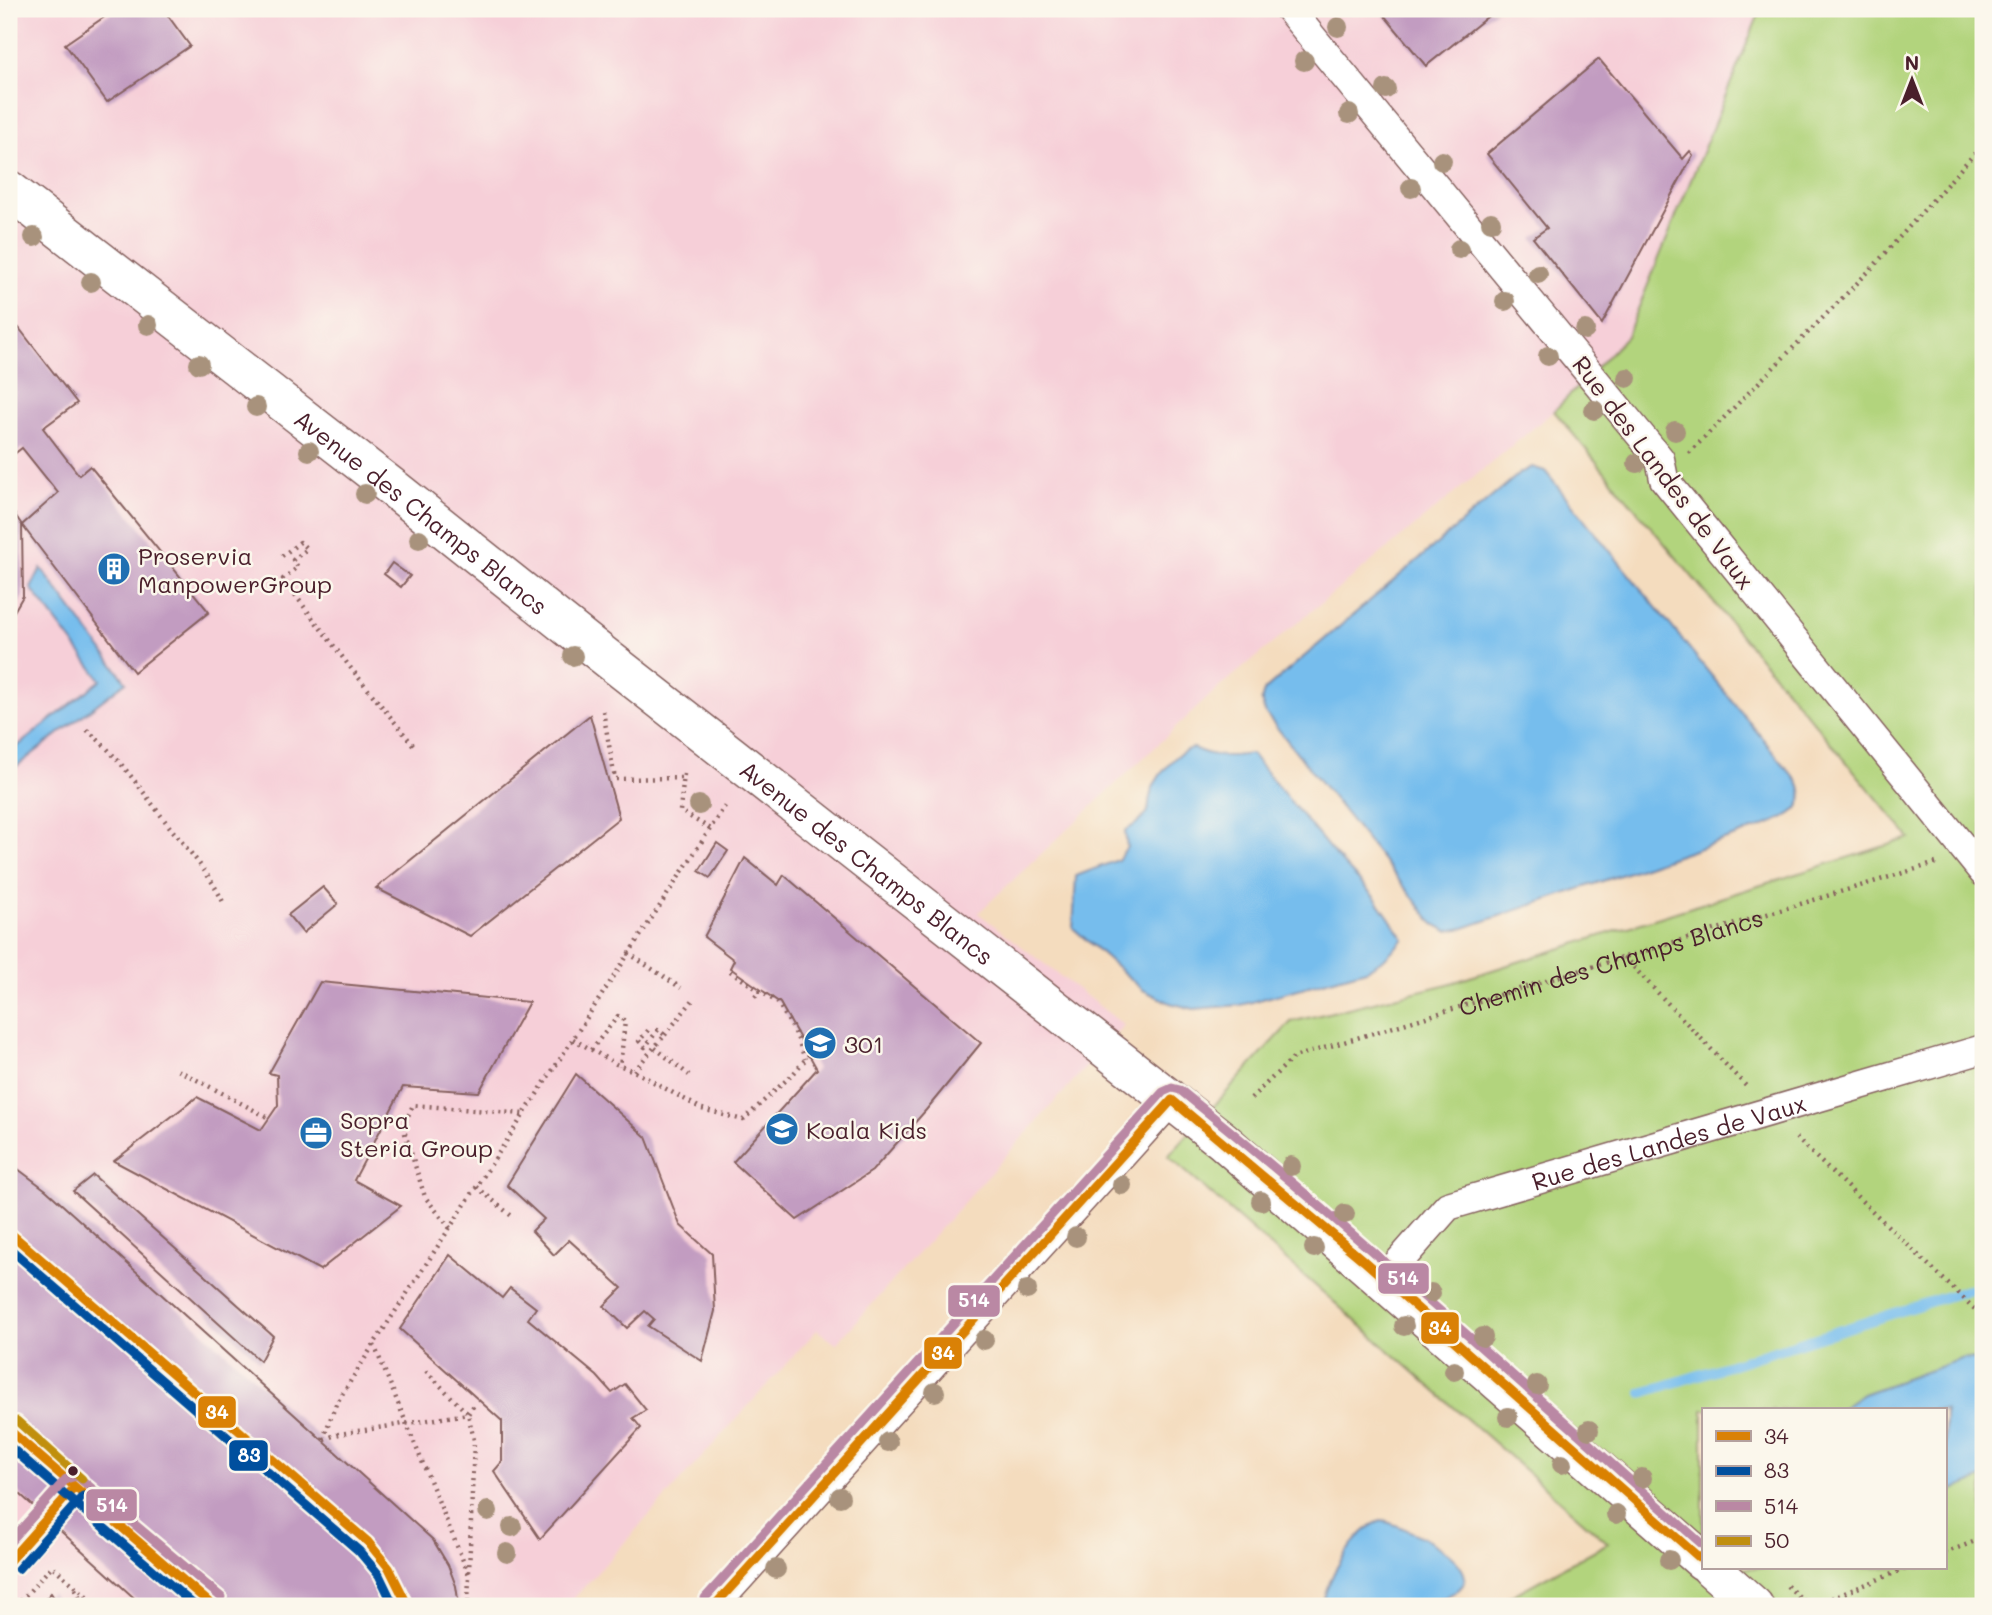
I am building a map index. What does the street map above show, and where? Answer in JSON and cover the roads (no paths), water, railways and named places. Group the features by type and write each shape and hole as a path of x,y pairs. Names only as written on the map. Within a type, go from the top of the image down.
{"street":[{"name":"Rue des Landes de Vaux","path":"1289,9 1660,459 1664,479 1979,859"},
{"name":"Avenue des Champs Blancs","path":"9,190 1223,1139 1702,1560"},
{"name":"Rue des Landes de Vaux","path":"1384,1279 1448,1206 1983,1049"},
{"path":"714,1606 1172,1100"},
{"path":"1713,1570 1754,1606"}],"lane":[{"path":"9,1561 47,1519"}],"water":[{"path":"1532,467 1545,471 1798,782 1801,801 1791,814 1756,829 1464,928 1447,931 1434,924 1266,714 1262,699 1265,690 1520,473"},
{"path":"41,568 126,682 9,772 9,753 101,680 31,588"},
{"path":"1193,748 1221,756 1251,754 1334,854 1376,899 1404,939 1384,959 1366,970 1241,1005 1194,1009 1170,1003 1143,990 1073,928 1076,876 1118,860 1127,847 1125,831 1147,813 1152,790 1161,775 1180,754"},
{"path":"1964,1358 1983,1360 1983,1478 1946,1493 1946,1408 1842,1408 1863,1394"},
{"path":"1381,1521 1407,1530 1441,1548 1463,1571 1464,1582 1455,1592 1440,1599 1408,1607 1323,1606 1329,1583 1343,1557 1362,1534"}],"waterway":[{"path":"1642,1393 1983,1285"}],"place":[{"name":"Proservia ManpowerGroup","path":"114,569"},
{"name":"301","path":"820,1043"},
{"name":"Koala Kids","path":"782,1129"},
{"name":"Sopra Steria Group","path":"316,1133"}]}
